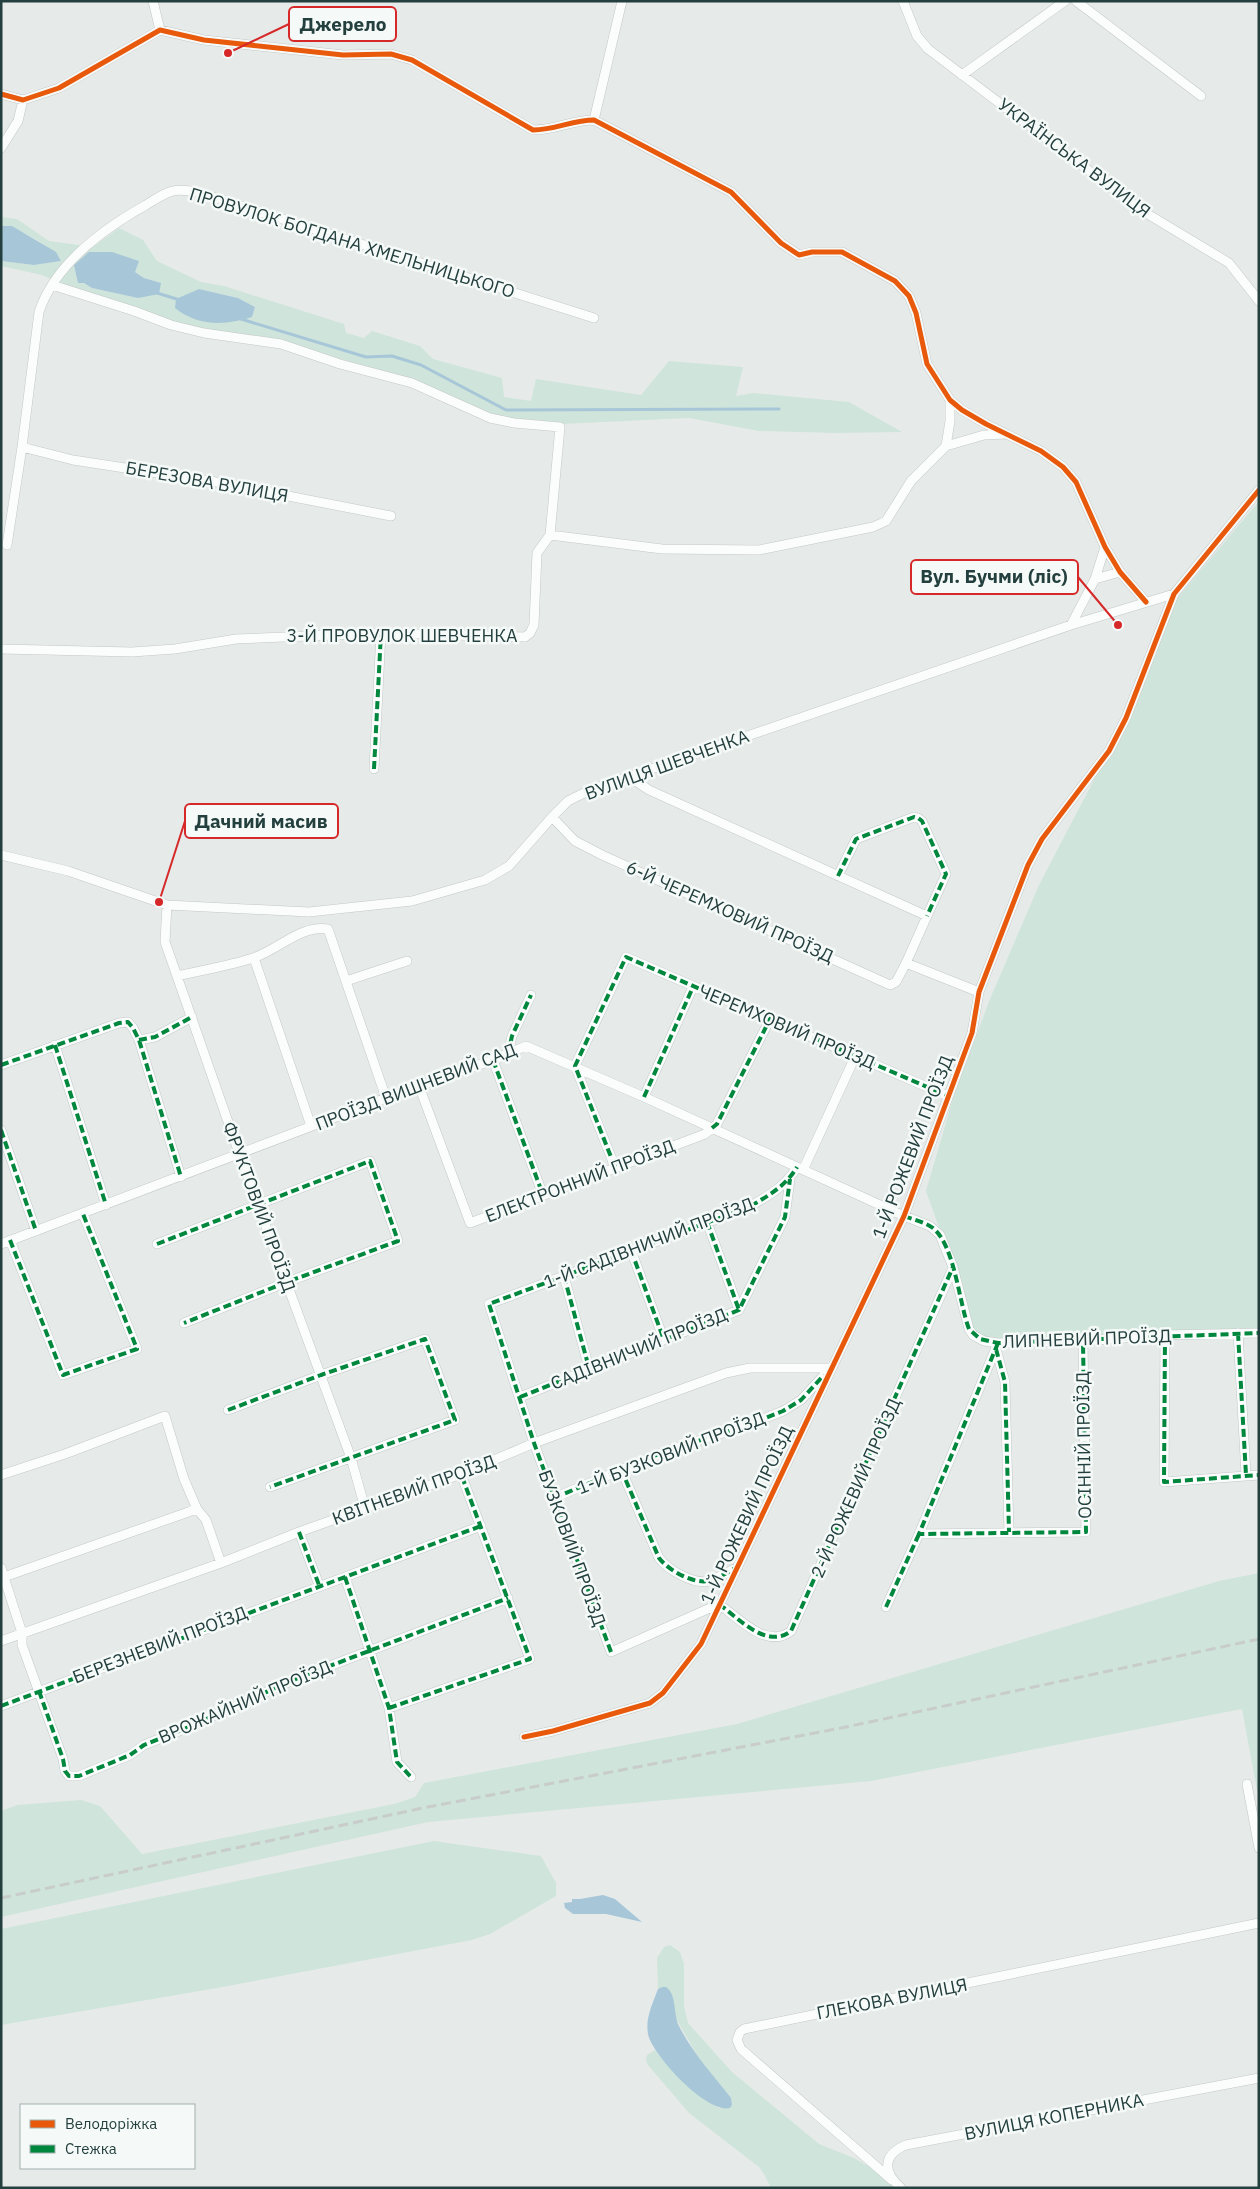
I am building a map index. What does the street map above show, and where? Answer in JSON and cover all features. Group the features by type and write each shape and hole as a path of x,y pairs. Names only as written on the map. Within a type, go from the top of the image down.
{"street":[{"path":"153,1 160,30"},
{"path":"594,120 622,1"},
{"name":"УКРАЇНСЬКА ВУЛИЦЯ","path":"903,1 917,36 928,49 1141,210 1228,264 1259,301"},
{"path":"962,74 1065,1"},
{"path":"1076,1 1202,96"},
{"path":"1,94 23,100 59,88 160,30 214,41 343,55 391,54 412,60 533,130 549,130 582,120 594,120 731,192 781,243 799,255 812,252 842,252 895,281 909,296 916,313 927,364 950,400 962,410 1040,451 1069,473 1081,492 1105,547 1120,572 1146,602"},
{"path":"1,148 18,121 23,100"},
{"name":"ПРОВУЛОК БОГДАНА ХМЕЛЬНИЦЬКОГО","path":"7,545 22,447 39,312 44,298 66,265 96,238 133,212 174,190 189,191 240,205 594,318"},
{"path":"52,285 204,333 281,344 340,364 412,383 490,418 514,423 560,427 550,535 662,549 759,550 873,527 886,521 911,481 946,446 984,435 1007,434"},
{"path":"946,446 950,422 950,400"},
{"name":"БЕРЕЗОВА ВУЛИЦЯ","path":"22,447 73,460 216,482 391,516"},
{"name":"1-Й РОЖЕВИЙ ПРОЇЗД","path":"524,1737 553,1731 634,1708 656,1699 698,1648 904,1216 972,1033 979,992 1034,853 1110,751 1126,718 1174,594 1259,490"},
{"name":"3-Й ПРОВУЛОК ШЕВЧЕНКА","path":"1,649 132,652 236,639 381,633 525,637 534,626 537,553 550,535"},
{"path":"1071,625 1095,580 1105,547"},
{"path":"1095,580 1120,572"},
{"name":"ВУЛИЦЯ ШЕВЧЕНКА","path":"1,855 68,871 167,904 309,912 412,901 485,880 509,866 568,801 590,790 1071,625 1174,594"},
{"path":"374,769 381,633"},
{"path":"630,777 649,790 927,916"},
{"name":"6-Й ЧЕРЕМХОВИЙ ПРОЇЗД","path":"552,817 575,841 602,854 890,985 896,982 946,874 922,821 914,817 856,840 838,876"},
{"name":"ФРУКТОВИЙ ПРОЇЗД","path":"167,904 165,942 239,1153 351,1458 364,1508"},
{"path":"177,976 254,958 317,927 328,929 386,1098"},
{"name":"ЧЕРЕМХОВИЙ ПРОЇЗД","path":"575,1066 626,957 948,1096"},
{"path":"254,958 311,1126"},
{"path":"346,981 407,961"},
{"path":"906,963 979,992"},
{"path":"644,1097 693,987"},
{"path":"508,1054 512,1036 531,995"},
{"path":"139,1040 155,1037 192,1017"},
{"path":"712,1128 717,1124 770,1019"},
{"path":"1,1065 54,1045 119,1023 128,1022 139,1040 181,1177"},
{"path":"54,1045 106,1205"},
{"name":"ПРОЇЗД ВИШНЕВИЙ САД","path":"6,1242 526,1046 644,1097 904,1216"},
{"name":"1-Й САДІВНИЧИЙ ПРОЇЗД","path":"489,1304 749,1207 770,1194 790,1179 800,1168 855,1057"},
{"path":"493,1060 543,1195"},
{"path":"575,1066 615,1168"},
{"name":"ЕЛЕКТРОННИЙ ПРОЇЗД","path":"419,1086 470,1222 705,1134 712,1128"},
{"path":"1,1130 36,1231"},
{"path":"157,1244 370,1161 398,1241 184,1323"},
{"name":"САДІВНИЧИЙ ПРОЇЗД","path":"520,1396 739,1310 785,1217 790,1179"},
{"path":"6,1242 63,1375 137,1349 83,1214"},
{"name":"ЛИПНЕВИЙ ПРОЇЗД","path":"904,1216 927,1224 936,1231 944,1243 953,1268 971,1332 980,1339 997,1346 1165,1335 1259,1332"},
{"path":"707,1222 739,1310"},
{"path":"631,1250 664,1340"},
{"name":"2-Й РОЖЕВИЙ ПРОЇЗД","path":"719,1604 750,1628 762,1634 780,1637 791,1631 953,1268"},
{"path":"564,1276 589,1368"},
{"name":"БУЗКОВИЙ ПРОЇЗД","path":"489,1304 534,1443 610,1652 719,1604"},
{"path":"1238,1333 1246,1475"},
{"path":"1165,1335 1164,1482 1259,1475"},
{"path":"228,1410 425,1339 455,1420 270,1487"},
{"name":"ОСІННІЙ ПРОЇЗД","path":"919,1534 1086,1532 1082,1341"},
{"path":"997,1346 1005,1382 1009,1532"},
{"path":"886,1607 919,1534 997,1346"},
{"name":"КВІТНЕВИЙ ПРОЇЗД","path":"1,1641 221,1563 299,1532 461,1474 534,1443 726,1373 750,1368 831,1368"},
{"name":"1-Й БУЗКОВИЙ ПРОЇЗД","path":"554,1498 666,1451 748,1426 783,1411 800,1400 831,1368"},
{"path":"1,1475 65,1454 165,1416 184,1479 197,1508 206,1520 221,1563"},
{"path":"621,1469 659,1558 665,1566 696,1580 708,1581 738,1567"},
{"path":"389,1708 530,1659 461,1474"},
{"path":"39,1691 22,1645 22,1634 3,1573 197,1508"},
{"name":"БЕРЕЗНЕВИЙ ПРОЇЗД","path":"1,1706 319,1585 481,1526"},
{"path":"299,1532 319,1585"},
{"path":"345,1577 389,1708 397,1762 411,1777"},
{"name":"ВРОЖАЙНИЙ ПРОЇЗД","path":"39,1691 65,1771 69,1776 80,1776 130,1755 144,1745 192,1726 293,1680 508,1598"},
{"path":"1247,1784 1259,1848"},
{"name":"ГЛЕКОВА ВУЛИЦЯ","path":"892,2180 741,2050 737,2040 740,2032 744,2029 1259,1923"},
{"name":"ВУЛИЦЯ КОПЕРНИКА","path":"892,2180 887,2170 888,2159 897,2149 906,2145 1259,2078"},
{"path":"892,2180 901,2188"}],"green space":[{"path":"1,217 17,219 49,241 93,247 119,228 143,240 157,261 201,282 224,286 344,324 346,333 364,338 372,331 420,346 433,359 502,378 504,397 531,401 536,379 641,395 669,361 743,367 736,396 753,393 849,402 902,432 759,431 689,418 561,424 491,416 413,381 281,341 204,330 82,293 42,275 1,266 1,261 34,265 61,261 57,255 34,238 25,233 1,226","holes":["135,272 144,278 161,283 138,298 93,288 84,283","199,289 238,298 255,307 252,317"]},
{"path":"1259,501 1259,1333 998,1343 973,1335 953,1267 926,1191 954,1095 990,999 1039,885 1109,751 1176,600"},
{"path":"1259,1573 1259,1801 1242,1709 871,1781 428,1822 1,1917 1,1811 17,1805 81,1800 100,1806 142,1854 394,1804 415,1797 424,1783 737,1724 1219,1581"},
{"path":"434,1841 541,1856 556,1883 556,1896 490,1934 472,1940 217,1988 1,2025 1,1929"},
{"path":"670,1945 680,1952 684,1964 684,2006 688,2023 732,2072 819,2144 854,2158 892,2180 901,2188 771,2188 759,2167 689,2113 647,2064 646,2059 647,2055 655,2050 685,2083 703,2098 721,2109 697,2055 675,2017 672,1994 662,1987 658,1989 657,1958 664,1947"}],"water":[{"path":"1,226 12,226 56,252 61,261 34,265 1,261"},
{"path":"89,252 112,252 139,261 135,272 144,278 161,283 159,294 138,298 78,283 74,265"},
{"path":"199,289 238,298 255,307 252,317 232,322 212,323 193,318 175,308 176,299"},
{"path":"603,1895 615,1899 642,1922 606,1914 573,1914 565,1908 564,1903 572,1902 572,1899"},
{"path":"666,1987 672,1994 677,2021 684,2036 731,2098 732,2105 730,2108 720,2107 708,2102 695,2093 670,2068 652,2043 647,2028 649,2016 658,1989"}],"waterway":[{"path":"157,293 180,300"},
{"path":"241,319 366,357 392,356 421,365 506,410 779,409"}],"railway":[{"path":"1,1898 423,1808 846,1727 1259,1639"}],"marked path":[{"path":"374,769 381,633"},
{"path":"838,876 856,839 914,817 918,818 922,821 946,874 927,916"},
{"path":"615,1167 575,1066 626,957 948,1096"},
{"path":"644,1097 693,987"},
{"path":"508,1054 512,1036 531,995"},
{"path":"139,1040 155,1037 192,1017"},
{"path":"712,1128 717,1124 770,1019"},
{"path":"1,1065 119,1023 128,1022 139,1040 181,1177"},
{"path":"55,1045 106,1205"},
{"path":"493,1060 543,1195"},
{"path":"1,1130 36,1231"},
{"path":"157,1244 370,1161 398,1241 184,1323"},
{"path":"611,1652 534,1443 489,1304 749,1207 770,1195 788,1180 797,1167"},
{"path":"520,1397 739,1310 785,1217 790,1179"},
{"path":"10,1240 63,1375 137,1349 83,1214"},
{"path":"904,1216 930,1226 940,1236 956,1276 969,1329 980,1339 998,1343 1259,1333"},
{"path":"707,1222 739,1310"},
{"path":"631,1250 664,1340"},
{"path":"719,1604 744,1624 763,1634 772,1637 782,1636 791,1631 953,1267"},
{"path":"564,1276 589,1368"},
{"path":"1238,1333 1246,1475"},
{"path":"1165,1335 1164,1482 1259,1475"},
{"path":"228,1410 425,1339 455,1420 270,1487"},
{"path":"998,1343 919,1534 1086,1532 1083,1341"},
{"path":"996,1349 1005,1382 1009,1532"},
{"path":"554,1498 666,1451 748,1425 783,1411 801,1400 824,1375"},
{"path":"621,1469 659,1558 663,1563 681,1575 702,1581 715,1579 737,1567"},
{"path":"389,1708 530,1659 461,1474"},
{"path":"1,1706 481,1526"},
{"path":"299,1532 319,1585"},
{"path":"886,1607 919,1534"},
{"path":"345,1577 389,1708 397,1762 411,1777"},
{"path":"39,1691 63,1759 65,1771 69,1776 79,1776 130,1755 144,1745 293,1680 508,1598"}],"cycle path":[{"path":"1,94 23,100 59,88 160,30 204,40 343,55 391,54 412,60 533,130 594,120 731,192 781,243 799,255 812,252 842,252 895,281 909,296 916,313 927,364 950,400 962,410 986,424 1041,451 1063,467 1076,482 1105,547 1120,572 1146,602"},
{"path":"524,1737 553,1731 650,1703 663,1693 701,1644 904,1216 972,1033 979,992 1028,865 1042,839 1109,751 1126,718 1174,594 1259,490"}],"place":[{"name":"Джерело","path":"228,53"},
{"name":"Вул. Бучми (ліс)","path":"1118,625"},
{"name":"Дачний масив","path":"159,902"}]}
